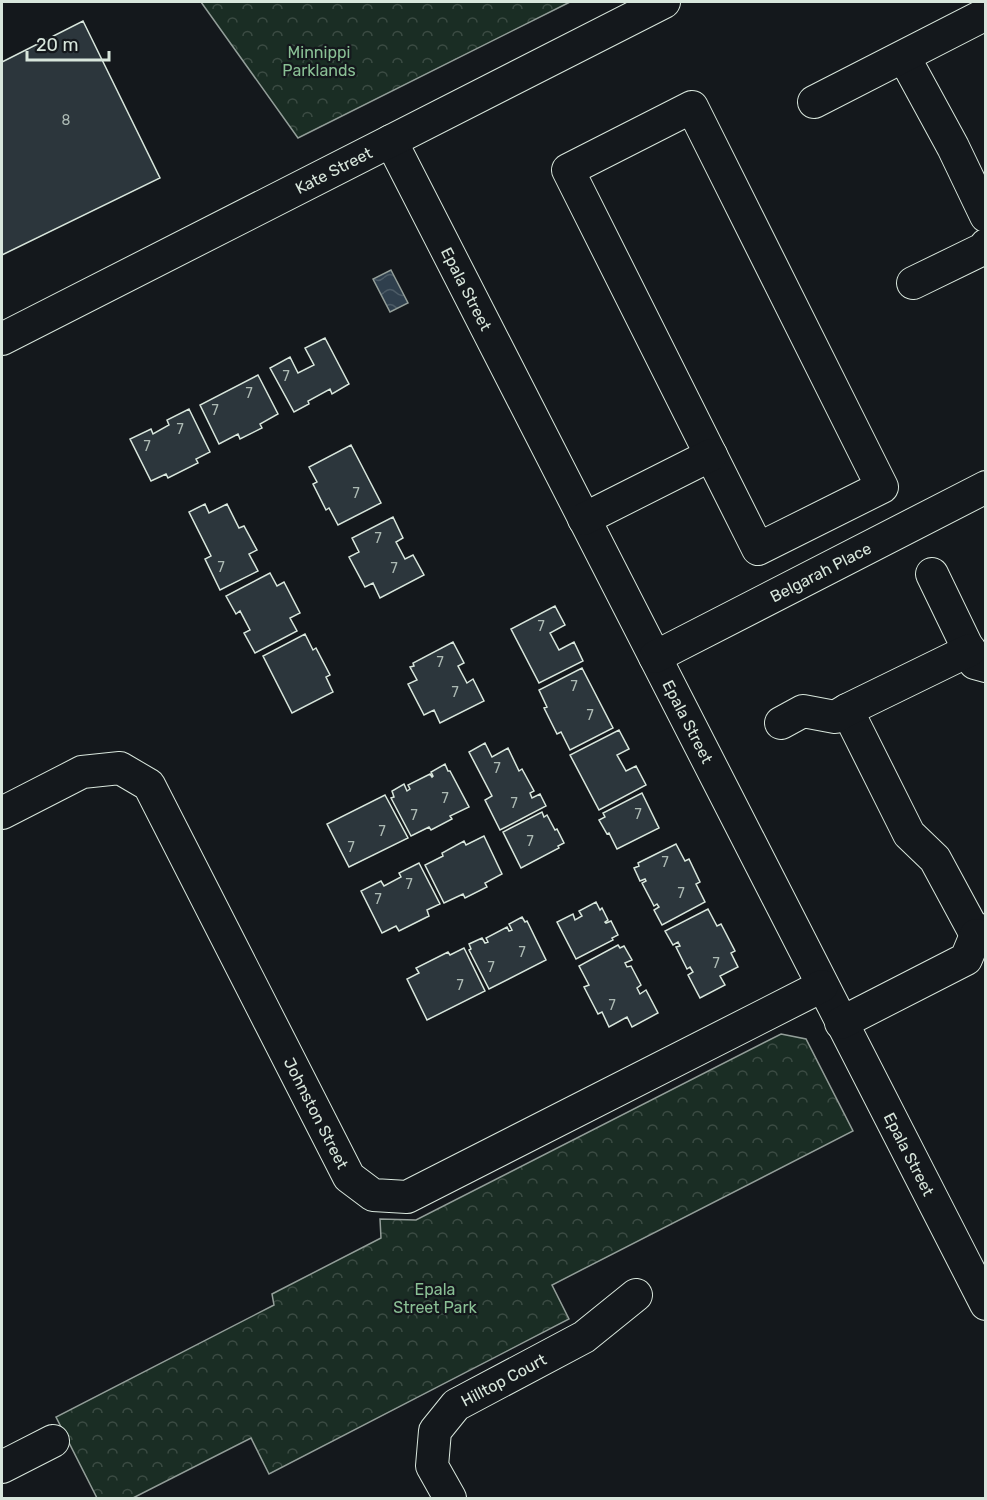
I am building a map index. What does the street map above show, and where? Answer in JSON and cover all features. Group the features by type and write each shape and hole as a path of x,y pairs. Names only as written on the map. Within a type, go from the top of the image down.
{"street":[{"name":"Kate Street","path":"2,339 664,2"},
{"path":"814,102 986,14"},
{"path":"904,57 953,147 986,216"},
{"path":"692,107 882,487 758,549 711,455 568,170 692,107"},
{"name":"Epala Street","path":"392,141 986,1304"},
{"path":"914,283 983,249 986,245"},
{"path":"584,519 711,455"},
{"name":"Belgarah Place","path":"655,657 986,487"},
{"path":"781,723 803,711 835,717 847,710 978,658 932,574"},
{"path":"842,1023 966,959 981,932 935,859 909,834 847,710"},
{"name":"Johnston Street","path":"2,813 82,772 120,768 149,785 349,1177 373,1195 407,1197 822,986"},
{"name":"Hilltop Court","path":"450,1498 432,1466 435,1431 456,1405 584,1337 636,1295"},
{"path":"2,1467 52,1441"}],"green space":[{"name":"Minnippi Parklands","path":"201,2 570,2 298,138"},
{"name":"Epala Street Park","path":"781,1034 806,1039 853,1131 552,1285 569,1319 269,1474 251,1438 133,1498 97,1498 56,1417 274,1305 272,1294 381,1238 380,1219 416,1220"}],"water":[{"path":"391,270 408,303 390,312 373,279"}],"building":[{"path":"83,21 160,178 2,255 2,62"},
{"path":"325,338 349,384 332,394 330,389 294,412 270,368 290,357 298,373 314,365 305,348"},
{"path":"258,375 278,414 260,424 262,428 240,439 238,434 219,444 200,405"},
{"path":"189,409 210,452 196,459 198,463 168,478 166,474 151,481 130,439 151,429 153,434 169,425 167,420"},
{"path":"351,445 381,503 338,525 329,508 326,510 313,484 317,482 309,467"},
{"path":"205,504 209,513 227,504 239,528 244,526 257,550 249,554 258,571 220,590 205,559 211,556 189,512"},
{"path":"393,517 403,538 396,542 405,559 413,555 424,575 380,598 373,583 365,587 349,557 359,552 352,538"},
{"path":"270,573 277,586 284,582 300,613 290,618 297,631 255,653 244,633 250,630 240,611 236,614 226,596"},
{"path":"555,606 565,625 550,633 559,650 574,642 583,661 539,683 511,629"},
{"path":"305,634 313,650 316,648 330,675 326,677 333,692 292,713 263,656"},
{"path":"453,642 464,663 458,666 467,683 473,679 484,701 440,723 434,710 424,715 408,684 417,680 410,667 414,666 413,663"},
{"path":"582,668 613,728 570,750 561,732 557,734 544,708 547,707 539,690"},
{"path":"619,730 629,749 617,755 626,771 636,766 646,785 599,810 570,755"},
{"path":"485,743 492,757 508,748 519,771 522,769 534,791 530,793 532,798 540,794 546,806 500,830 485,800 492,796 469,752"},
{"path":"445,764 469,807 450,816 452,819 431,830 429,827 411,836 391,798 394,797 392,791 404,784 407,791 410,789 408,785 430,774 432,777 431,772"},
{"path":"642,793 659,828 617,849 599,820 605,817 603,813"},
{"path":"385,795 408,838 349,867 327,824"},
{"path":"542,812 544,817 547,815 555,830 557,829 564,843 558,846 559,848 521,868 503,832"},
{"path":"484,836 502,874 485,883 487,887 465,898 463,894 444,903 425,865 464,841 466,845"},
{"path":"676,844 685,861 689,859 700,882 696,884 705,902 662,925 654,910 659,907 657,904 654,906 642,883 646,881 645,879 640,881 634,868 639,866 638,863"},
{"path":"419,863 440,904 427,910 429,916 399,931 396,926 382,933 361,891 381,881 384,886 401,877 399,873"},
{"path":"596,902 608,920 605,922 611,921 618,935 612,938 613,940 576,959 557,922 573,914 575,920 582,916 579,911"},
{"path":"708,909 717,926 721,924 735,951 731,953 738,967 720,976 725,985 700,998 688,975 693,972 690,967 687,969 676,947 680,946 678,942 673,945 665,931"},
{"path":"522,917 525,922 527,921 546,960 489,989 469,950 471,949 469,944 482,938 485,943 488,942 486,938 507,927 509,931 512,930 509,924"},
{"path":"618,945 620,948 624,946 632,960 625,963 627,967 631,966 641,985 637,988 640,994 646,990 658,1013 632,1027 627,1017 609,1027 602,1012 598,1014 584,987 589,985 579,966"},
{"path":"464,948 485,991 427,1020 407,979 419,973 416,968 448,952 450,955"}]}
